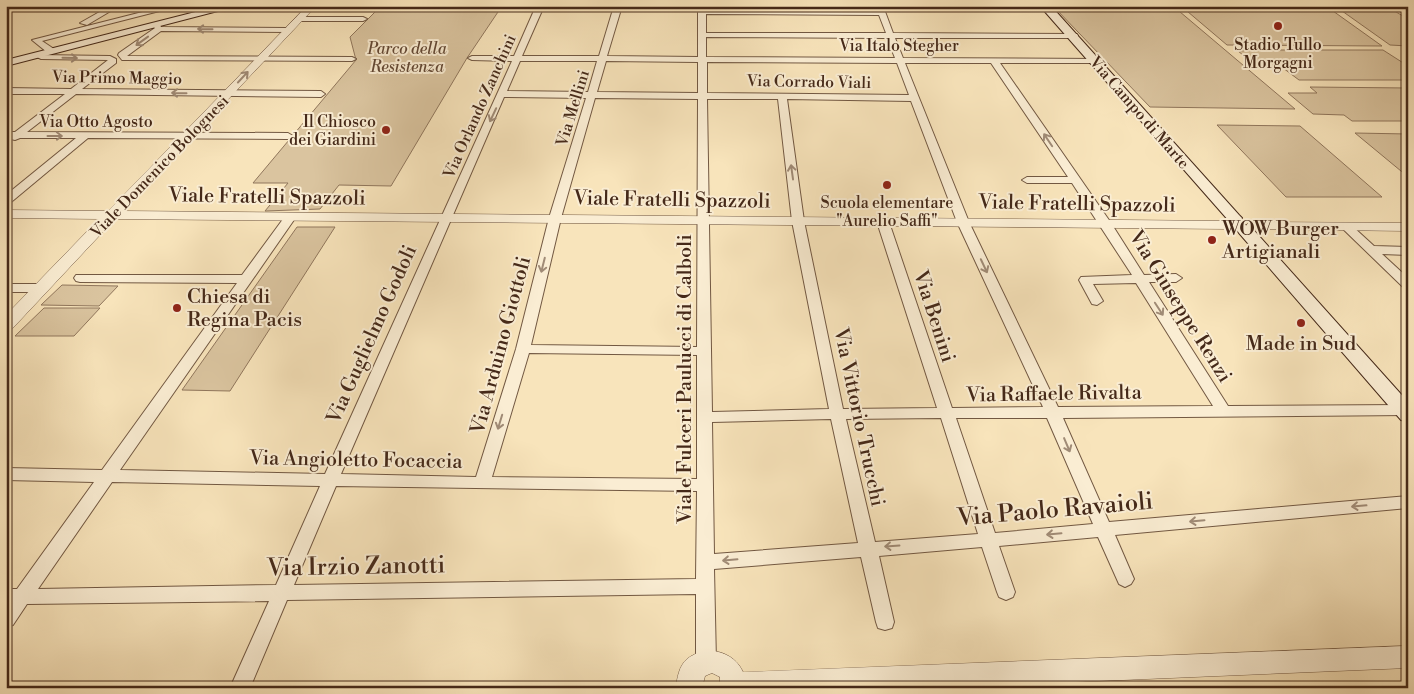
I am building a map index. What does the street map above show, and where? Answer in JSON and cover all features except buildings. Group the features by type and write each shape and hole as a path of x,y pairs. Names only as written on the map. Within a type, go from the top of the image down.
{"main road":[{"path":"6,63 157,27 232,6"},
{"name":"Via Campo di Marte","path":"1045,6 1074,36 1406,412"}],"street":[{"path":"71,32 72,29 116,6"},
{"path":"51,51 36,40 176,6"},
{"name":"Viale Domenico Bolognesi","path":"6,325 312,6"},
{"name":"Via Orlando Zanchini","path":"445,218 540,6"},
{"name":"Via Mellini","path":"555,218 618,6"},
{"path":"702,9 880,10 963,222 1053,414 1102,529 1126,579"},
{"name":"Viale Fulceri Paulucci di Calboli","path":"702,9 706,662"},
{"path":"300,19 362,19"},
{"path":"124,57 157,27 288,30"},
{"path":"702,35 1074,36"},
{"path":"30,57 111,60 124,57 352,59"},
{"name":"Via Italo Stegher","path":"472,58 1096,61"},
{"path":"6,144 74,92 111,60"},
{"name":"Via Giuseppe Renzi","path":"994,61 1105,224 1224,411"},
{"name":"Via Primo Maggio","path":"6,91 321,94"},
{"name":"Via Corrado Viali","path":"502,94 915,98"},
{"name":"Via Vittorio Trucchi","path":"782,96 798,221 837,414 885,622"},
{"name":"Via Otto Agosto","path":"6,135 288,136"},
{"path":"6,201 85,136"},
{"path":"1027,180 1075,180"},
{"name":"Viale Fratelli Spazzoli","path":"6,214 1408,227"},
{"path":"6,619 14,597 108,475 292,217"},
{"name":"Via Guglielmo Godoli","path":"240,688 445,218"},
{"name":"Via Arduino Giottoli","path":"482,483 523,349 555,218"},
{"name":"Via Benini","path":"883,222 1006,592"},
{"path":"1347,227 1408,285"},
{"path":"1372,250 1408,251"},
{"path":"80,278 246,279"},
{"path":"1097,301 1085,280 1176,278"},
{"path":"6,288 40,288"},
{"path":"523,349 704,351"},
{"name":"Via Raffaele Rivalta","path":"705,417 1224,411 1406,412"},
{"name":"Via Angioletto Focaccia","path":"6,474 482,483 705,485"},
{"name":"Via Paolo Ravaioli","path":"706,562 989,540 1408,502"},
{"name":"Via Irzio Zanotti","path":"14,597 706,586"},
{"path":"684,688 689,688 690,674 700,664 706,662 714,662 726,666 731,671 734,686 1408,656"}],"green space":[{"name":"Parco della Resistenza","path":"381,6 502,6 467,58 391,186 339,185 320,209 265,211 288,183 253,183 356,60 350,37"},
{"path":"1173,6 1295,109 1150,107 1054,7"},
{"name":"Stadio Tullo Morgagni","path":"1181,6 1326,6 1382,46 1227,45"},
{"path":"1335,6 1386,6 1408,19 1408,46 1390,45"},
{"path":"1383,50 1408,66 1408,80 1299,80 1283,68 1259,68 1238,51"},
{"path":"1310,87 1408,88 1408,121 1352,121 1344,115 1313,114 1288,93 1317,93"},
{"path":"1217,125 1300,126 1382,197 1286,197"},
{"path":"1355,133 1408,134 1408,176 1407,176"},
{"path":"297,227 335,227 230,391 182,390"},
{"path":"62,285 118,286 99,306 41,305"},
{"path":"44,308 100,308 74,336 15,336"}],"place":[{"name":"Stadio Tullo Morgagni","path":"1278,26"},
{"name":"Il Chiosco dei Giardini","path":"386,130"},
{"name":"Scuola elementare \"Aurelio Saffi\"","path":"887,185"},
{"name":"WOW Burger Artigianali","path":"1212,240"},
{"name":"Chiesa di Regina Pacis","path":"177,308"},
{"name":"Made in Sud","path":"1301,323"}]}
